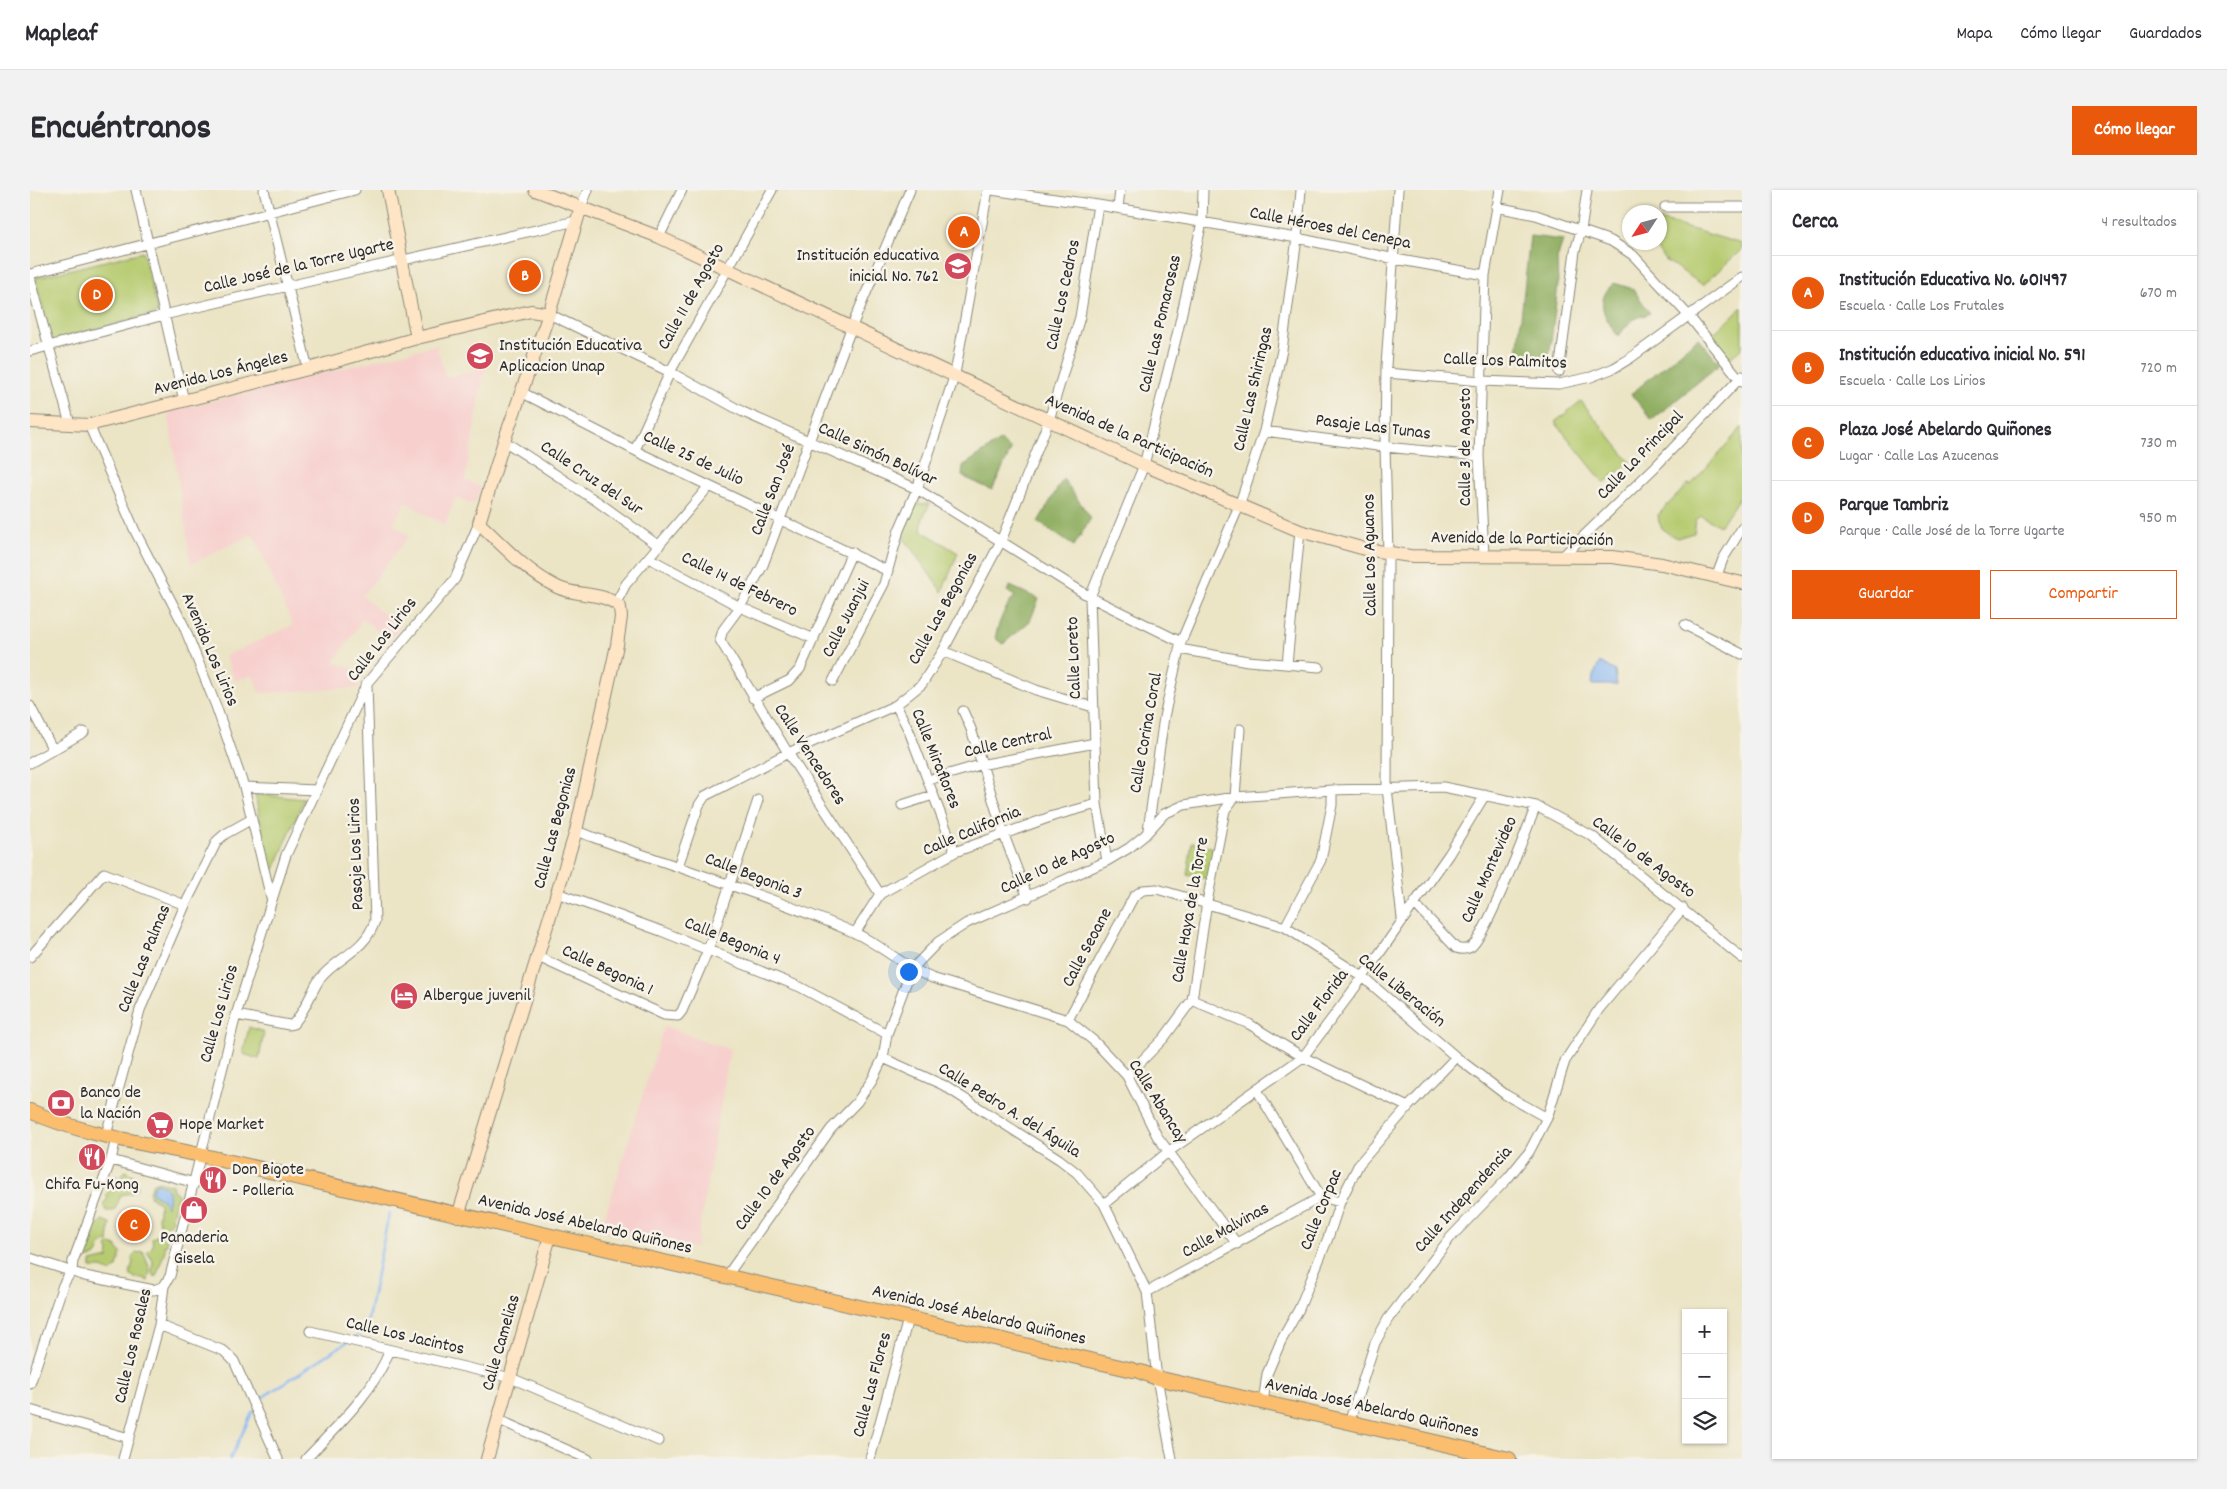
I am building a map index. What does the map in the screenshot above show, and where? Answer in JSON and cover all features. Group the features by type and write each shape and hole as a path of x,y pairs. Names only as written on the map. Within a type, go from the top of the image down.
{"main road":[{"name":"Avenida José Abelardo Quiñones","path":"30,1112 57,1124 200,1155 1137,1371 1158,1378 1349,1423 1467,1454 1508,1459"}],"street":[{"path":"136,190 184,401"},
{"path":"264,190 308,370"},
{"path":"70,424 30,276 148,243 355,190"},
{"path":"388,190 417,338"},
{"name":"Avenida de la Participación","path":"535,190 659,236 955,374 1144,465 1300,531 1365,549 1410,556 1612,557 1662,564 1742,583"},
{"path":"581,207 588,190"},
{"path":"659,236 682,190"},
{"name":"Calle 11 de Agosto","path":"635,450 670,372 727,267 772,190"},
{"name":"Calle San José","path":"723,630 740,607 763,565 852,326 910,190"},
{"name":"Calle Héroes del Cenepa","path":"994,190 1118,208 1297,238 1395,259 1486,275"},
{"name":"Calle Juanjui","path":"833,681 884,584 899,530 916,489 955,374 994,190"},
{"path":"1118,208 1120,190"},
{"name":"Calle Las Pomarosas","path":"1144,465 1177,335 1202,222 1204,190"},
{"name":"Calle Las Shiringas","path":"1180,646 1239,506 1264,431 1282,350 1297,238 1301,190"},
{"name":"Calle Los Aguanos","path":"1398,190 1395,259 1386,372 1385,447 1388,553 1387,788 1402,918"},
{"name":"Calle 3 de Agosto","path":"1484,556 1479,456 1486,275 1500,190"},
{"path":"1559,372 1575,251 1581,231 1587,190"},
{"name":"Calle Los Cedros","path":"1050,420 1080,317 1098,205"},
{"name":"Calle Los Lirios","path":"200,1155 236,1015 286,855 367,683 455,579 479,524 504,441 549,314 581,207"},
{"path":"1496,207 1536,215 1612,241 1633,255 1688,315 1741,379"},
{"path":"1667,207 1742,207"},
{"name":"Calle José de la Torre Ugarte","path":"30,351 164,315 576,221"},
{"name":"Calle Los Palmitos","path":"1386,372 1482,381 1559,384 1591,377 1614,368 1742,277"},
{"name":"Avenida Los Ángeles","path":"30,422 89,425 308,370 417,338 531,311 549,314"},
{"name":"Calle Simón Bolívar","path":"549,314 670,372 744,412 916,489 1090,597 1180,646 1248,660 1319,667"},
{"name":"Calle La Principal","path":"1562,557 1655,467 1741,379"},
{"name":"Calle 25 de Julio","path":"522,392 635,450 781,518 888,571"},
{"name":"Calle Las Begonias","path":"678,866 701,800 788,753 896,705 922,684 943,651 1002,541 1050,420"},
{"name":"Avenida Los Lirios","path":"89,425 135,531 183,624 216,706 244,787 271,898"},
{"name":"Pasaje Las Tunas","path":"1264,431 1385,447 1479,456"},
{"name":"Calle Cruz del Sur","path":"504,441 598,502 659,546"},
{"name":"Calle Loreto","path":"1107,861 1097,804 1090,597 1144,465"},
{"path":"479,524 542,579 560,589 616,603 626,584 709,486"},
{"path":"1716,578 1723,559 1742,528"},
{"path":"1287,664 1300,531"},
{"path":"753,698 790,680 800,669 852,552"},
{"name":"Calle 14 de Febrero","path":"649,558 740,607 814,639"},
{"name":"Calle Las Begonias","path":"458,1216 536,956 558,894 576,831 618,644 622,612 616,603"},
{"path":"1685,625 1742,654"},
{"name":"Calle Vencedores","path":"723,630 720,640 721,645 788,753 880,894"},
{"name":"Calle Corina Coral","path":"1148,831 1164,717 1180,646"},
{"path":"943,651 1036,690 1093,707"},
{"name":"Pasaje Los Lirios","path":"236,1015 289,1025 293,1024 320,978 365,941 376,921 367,683"},
{"name":"Calle Miraflores","path":"896,705 928,780 955,852"},
{"path":"30,706 53,750"},
{"path":"963,711 971,729 980,765 1004,835 1028,898"},
{"name":"Calle Haya de la Torre","path":"1127,1076 1164,1038 1192,1000 1207,902 1225,810 1235,796 1240,729"},
{"path":"30,764 84,732"},
{"name":"Calle Central","path":"928,780 980,765 1095,742"},
{"path":"244,787 317,790"},
{"name":"Calle 10 de Agosto","path":"726,1277 831,1129 857,1102 872,1080 883,1058 887,1034 911,970 938,942 967,923 1028,898 1107,861 1129,848 1164,814 1184,805 1235,796 1332,790 1443,787 1536,806 1592,836 1683,908 1742,958"},
{"path":"1285,927 1321,860 1332,805 1332,790"},
{"path":"902,805 933,795"},
{"name":"Calle Florida","path":"1104,1204 1168,1152 1303,1056 1363,977 1402,918 1449,854 1485,795"},
{"path":"708,950 758,800"},
{"name":"Calle California","path":"855,933 880,894 955,852 1053,816 1097,804"},
{"name":"Calle Montevideo","path":"1414,903 1456,948 1462,950 1473,946 1487,924 1536,806"},
{"name":"Calle Las Palmas","path":"30,1384 63,1285 72,1270 73,1261 111,1160 111,1136 140,1010 185,905 217,841 225,834 252,820"},
{"name":"Calle Begonia 3","path":"576,831 731,884 855,933 911,970"},
{"path":"30,957 104,873 185,905"},
{"name":"Calle Liberación","path":"1138,892 1157,889 1207,902 1285,927 1363,977 1456,1057 1506,1095 1547,1118"},
{"name":"Calle Seoane","path":"1068,1020 1134,896 1138,892"},
{"name":"Calle Begonia 4","path":"558,894 708,950 800,987 887,1034"},
{"name":"Calle Independencia","path":"1349,1423 1376,1342 1388,1319 1450,1238 1513,1172 1529,1152 1547,1118 1565,1061 1599,1008 1683,908"},
{"name":"Calle Begonia 1","path":"536,956 664,1015 674,1017 682,1011 708,950"},
{"name":"Calle Abancay","path":"911,970 1068,1020 1095,1042 1127,1076 1157,1136 1237,1244"},
{"path":"1192,1000 1249,1024 1303,1056 1408,1107"},
{"name":"Calle Corpac","path":"1263,1403 1267,1374 1302,1300 1340,1202 1358,1164 1408,1107 1456,1057"},
{"name":"Calle Pedro A. del Águila","path":"883,1058 943,1085 1060,1159 1078,1173 1104,1204 1147,1292 1158,1378 1172,1459"},
{"path":"1257,1090 1321,1197 1340,1202"},
{"name":"Calle Los Rosales","path":"123,1459 158,1325 164,1286 170,1276 195,1183 200,1155"},
{"path":"111,1160 195,1183"},
{"name":"Calle Malvinas","path":"1147,1292 1321,1197"},
{"name":"Calle Camelias","path":"487,1459 550,1236"},
{"path":"30,1258 72,1270 85,1276 154,1290 164,1286"},
{"name":"Calle Las Flores","path":"870,1459 908,1319"},
{"path":"158,1325 224,1352 234,1362 278,1459"},
{"name":"Calle Los Jacintos","path":"310,1331 511,1378 659,1441"},
{"path":"306,1459 359,1402 383,1368 390,1350"},
{"path":"30,1410 129,1438"},
{"path":"498,1420 588,1459"}],"shaded area":[{"path":"436,345 446,377 485,368 465,480 481,487 474,504 455,498 445,526 406,502 393,524 409,536 362,596 400,628 389,641 363,619 334,662 365,673 358,688 259,693 253,675 235,681 225,656 293,625 253,534 191,564 168,412"},
{"path":"664,1026 730,1050 696,1248 601,1229"}],"green space":[{"path":"1667,222 1742,244 1742,249 1703,285 1664,259 1657,250 1667,250"},
{"path":"1530,236 1563,240 1557,259 1558,285 1549,358 1517,354"},
{"path":"143,252 158,313 52,340 35,278"},
{"path":"1614,283 1633,289 1650,313 1632,320 1618,336 1603,310 1604,296"},
{"path":"1742,307 1742,348 1729,359 1713,334"},
{"path":"1698,338 1720,364 1652,420 1631,394"},
{"path":"1581,401 1630,462 1604,483 1555,422"},
{"path":"1742,427 1742,493 1720,526 1701,516 1696,520 1694,533 1677,538 1666,532 1661,527 1658,515 1688,484 1691,485"},
{"path":"1001,440 1011,450 992,490 962,476 963,466"},
{"path":"1063,479 1091,518 1074,546 1038,522"},
{"path":"915,504 930,504 923,517 921,530 958,553 942,592 901,534"},
{"path":"1010,586 1039,599 1030,621 1003,644 995,638 1002,616 1015,596 1007,591"},
{"path":"255,794 304,799 271,877"},
{"path":"1192,842 1214,848 1209,879 1187,875"},
{"path":"249,1027 264,1032 259,1059 243,1054"},
{"path":"125,1171 135,1176 138,1188 132,1193 121,1195 114,1211 106,1211 103,1204 108,1198 106,1196 112,1185 112,1179 115,1176 120,1178"},
{"path":"160,1181 168,1185 172,1184 173,1190 179,1195 175,1201 171,1223 166,1226 160,1224 158,1218 160,1203 151,1197 149,1192 153,1183"},
{"path":"135,1213 142,1216 145,1223 142,1230 135,1233 128,1230 125,1223 128,1216"},
{"path":"102,1220 110,1223 108,1242 101,1245 96,1256 87,1259 85,1256 97,1229 95,1227"},
{"path":"160,1234 166,1237 167,1244 164,1245 165,1250 156,1277 152,1274 153,1261 147,1252 153,1246 152,1238"},
{"path":"110,1244 116,1246 121,1253 117,1267 110,1272 102,1268 91,1268 91,1262 108,1258 109,1251 107,1247"},
{"path":"143,1252 150,1269 148,1281 143,1278 135,1278 130,1274 133,1261 131,1259 136,1253"}],"water":[{"path":"1600,662 1615,671 1617,685 1592,685 1593,676"},
{"path":"157,1183 163,1185 168,1191 167,1207 163,1200 152,1193 152,1188"}],"waterway":[{"path":"354,1338 364,1332 367,1324 389,1213"},
{"path":"257,1404 260,1399 347,1342"},
{"path":"230,1459 253,1411"}],"place":[{"name":"Institución Educativa No. 601497","path":"964,232"},
{"name":"Institución educativa inicial No. 762","path":"958,266"},
{"name":"Institución educativa inicial No. 591","path":"525,276"},
{"name":"Parque Tambriz","path":"97,295"},
{"name":"Institución Educativa Aplicacion Unap","path":"480,356"},
{"name":"Albergue juvenil","path":"404,996"},
{"name":"Banco de la Nación","path":"61,1103"},
{"name":"Hope Market","path":"160,1125"},
{"name":"Chifa Fu-Kong","path":"92,1157"},
{"name":"Don Bigote - Polleria","path":"213,1180"},
{"name":"Panaderia Gisela","path":"194,1210"},
{"name":"Plaza José Abelardo Quiñones","path":"134,1225"}]}
